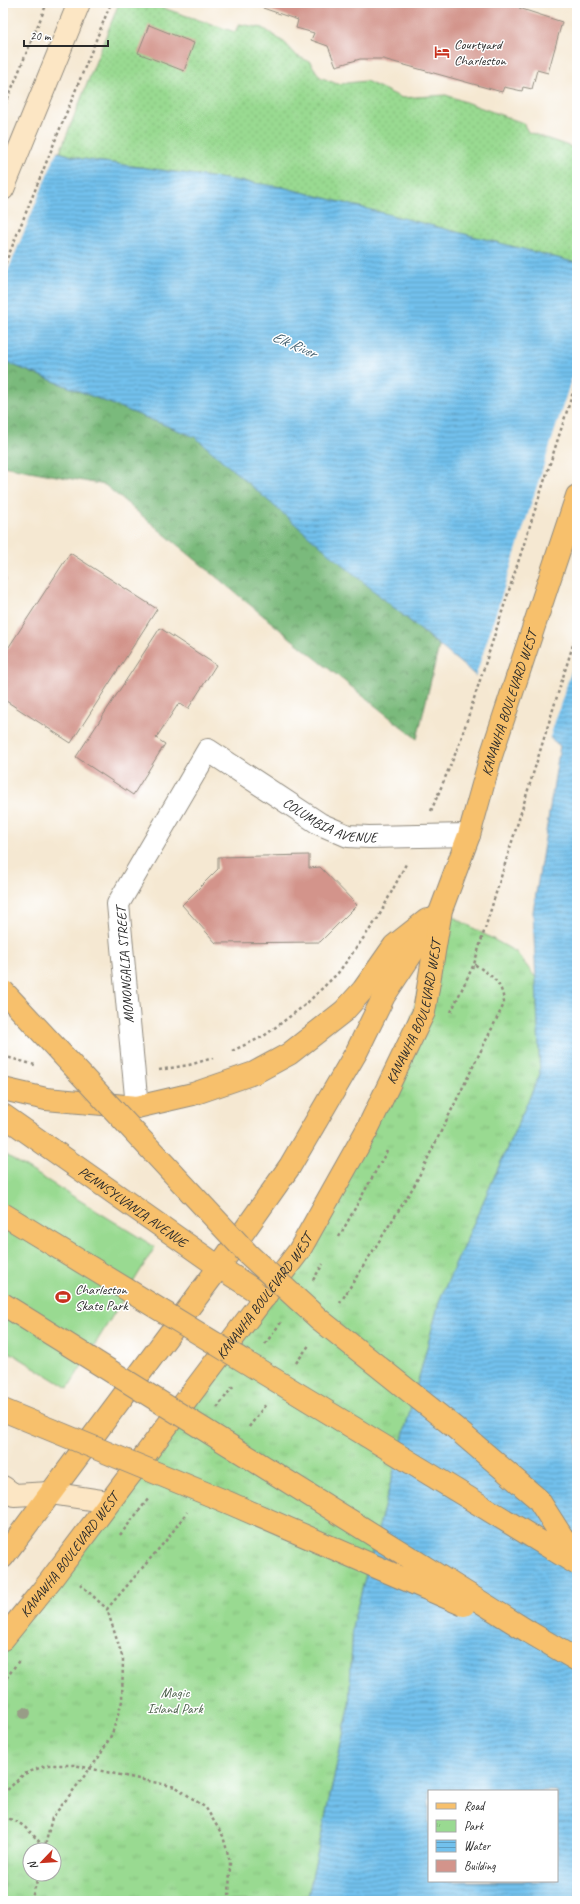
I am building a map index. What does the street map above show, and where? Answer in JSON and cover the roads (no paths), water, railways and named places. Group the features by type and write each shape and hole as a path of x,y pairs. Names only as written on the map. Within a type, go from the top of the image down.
{"main road":[{"path":"3,188 80,3"},
{"name":"KANAWHA BOULEVARD WEST","path":"3,1639 50,1580 299,1251 367,1130 424,1012 441,910 469,835 491,756 577,496"},
{"path":"3,1089 46,1099 137,1107 193,1094 254,1073 289,1054 344,1011 363,990 394,946 441,910"},
{"name":"KANAWHA BOULEVARD WEST","path":"3,1557 219,1267 290,1166 357,1051 384,996 441,910"},
{"path":"3,991 248,1254 319,1319 454,1427 538,1499 577,1560"},
{"name":"PENNSYLVANIA AVENUE","path":"3,1115 219,1267 265,1297"},
{"path":"3,1214 577,1564"},
{"path":"3,1304 529,1632 577,1660"},
{"path":"3,1410 227,1502 529,1632"},
{"path":"3,1487 14,1495 50,1493 109,1502"}],"street":[{"name":"COLUMBIA AVENUE","path":"208,750 320,824 348,836 469,835"},
{"name":"MONONGALIA STREET","path":"137,1107 118,904 208,750"}],"water":[{"name":"Elk River","path":"3,135 82,159 282,187 577,263 577,1901 307,1901 349,1708 353,1623 440,1299 540,1074 533,912 560,746 326,551 195,437 8,363 3,363"}],"place":[{"name":"Courtyard Charleston","path":"442,52"},
{"name":"Charleston Skate Park","path":"63,1297"}],"park label":[{"name":"Magic Island Park","path":"175,1700"}]}
